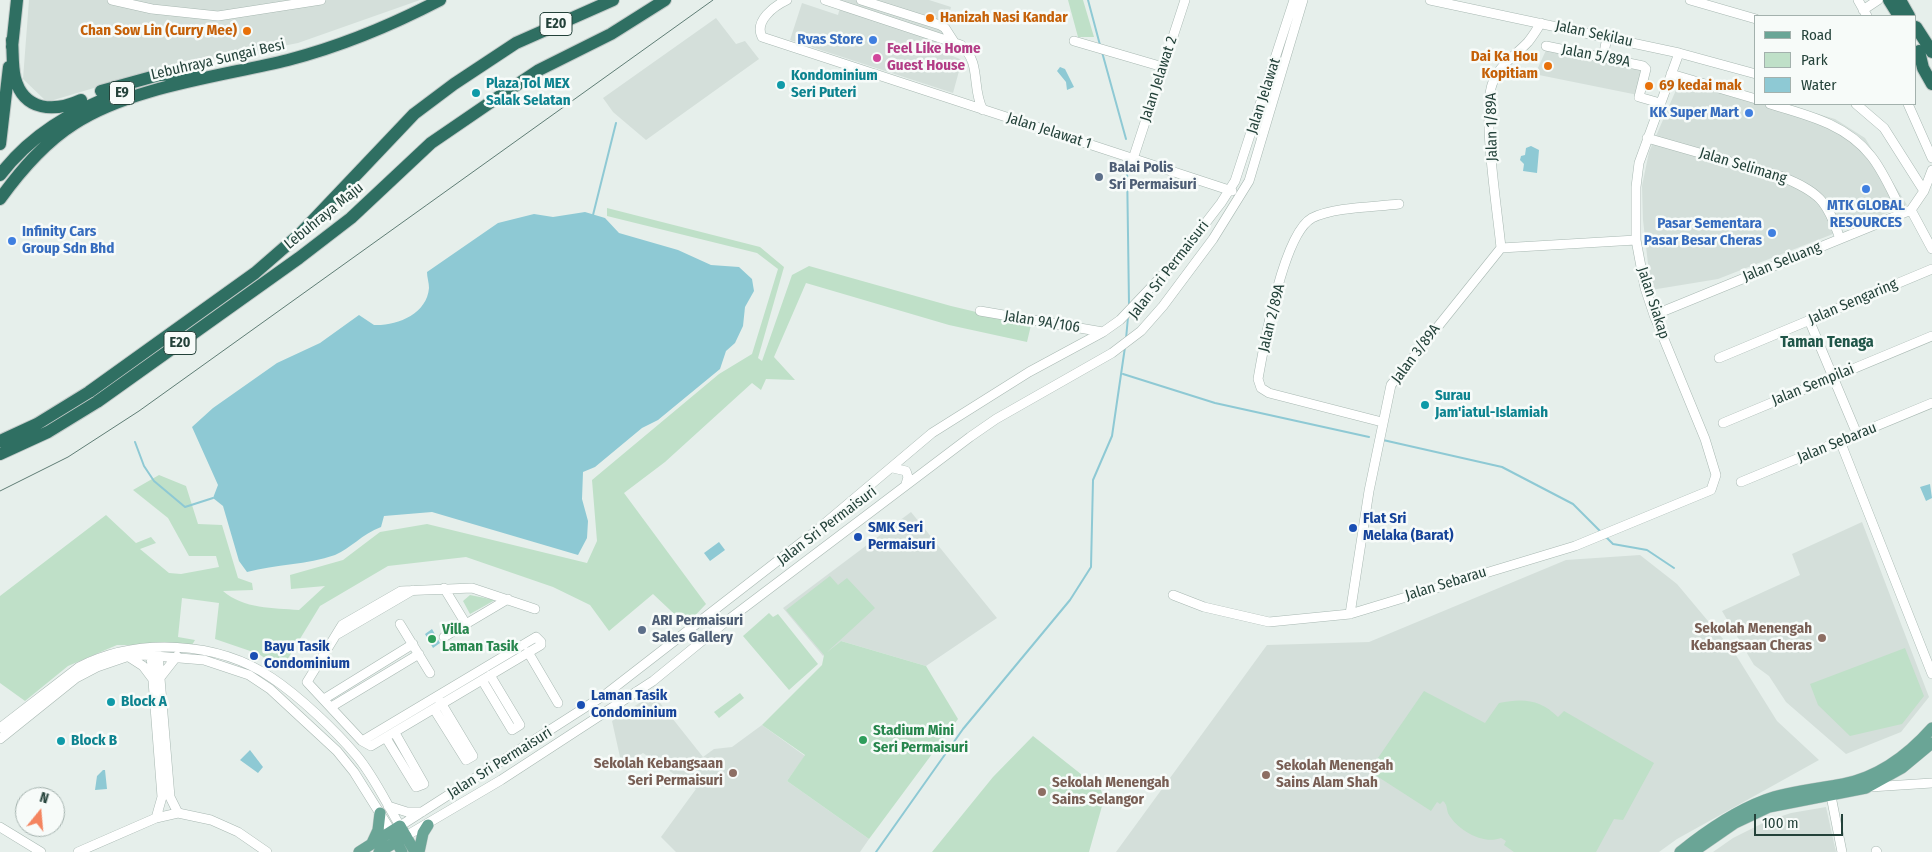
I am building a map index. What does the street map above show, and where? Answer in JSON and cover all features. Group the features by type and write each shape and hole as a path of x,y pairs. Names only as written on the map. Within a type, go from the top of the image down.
{"highway":[{"path":"0,144 17,0"},
{"name":"Lebuhraya Sungai Besi","path":"0,175 10,162 38,137 76,111 139,87 340,38 394,18 431,0"},
{"name":"Lebuhraya Sungai Besi","path":"0,199 24,168 48,144 75,123 110,105 142,94 326,49 362,36 440,0"},
{"name":"Lebuhraya Maju","path":"0,441 43,421 89,392 255,273 301,233 414,114 454,84 516,43 613,0"},
{"name":"Lebuhraya Maju","path":"0,454 48,432 97,402 299,258 351,218 431,143 539,70 611,34 665,0"},
{"path":"1889,0 1902,10"},
{"path":"1917,26 1932,34"},
{"path":"1917,26 1932,43"},
{"path":"1917,27 1932,52"},
{"path":"12,40 15,78 27,99 56,109 68,106 93,94 150,77 199,73"},
{"path":"1917,48 1932,71"},
{"path":"1917,48 1923,68 1932,84"}],"main road":[{"path":"1680,852 1722,821 1766,800 1845,783 1878,771 1912,749 1932,728"},
{"path":"1693,852 1716,835 1750,815 1793,801 1830,796 1866,788 1902,768 1932,743"},
{"path":"1766,800 1816,792 1830,796"},
{"path":"375,848 384,809"},
{"path":"419,852 422,833 428,825"},
{"path":"398,834 402,852"},
{"path":"398,834 415,852"},
{"name":"Jalan Sri Permaisuri","path":"359,852 375,848 398,834"}],"street":[{"path":"112,0 152,4 218,16 321,0"},
{"name":"Jalan Jelawat 1","path":"787,0 780,3 763,20 760,30 762,37 1229,190"},
{"path":"825,0 846,3 954,42 965,49 973,60 977,73 977,97 984,110"},
{"path":"861,0 940,25 945,28 954,42"},
{"name":"Jalan Jelawat 2","path":"1133,159 1185,0"},
{"name":"Jalan Jelawat","path":"1229,190 1241,168 1294,0"},
{"name":"Jalan Jelawat","path":"1249,181 1303,0"},
{"name":"Jalan Sekilau","path":"1430,0 1679,53 1754,73"},
{"path":"1690,0 1754,18"},
{"path":"1858,0 1867,14 1877,1"},
{"name":"Jalan 1/89A","path":"1501,248 1489,126 1489,95 1492,82 1500,68 1528,41 1541,23"},
{"path":"1603,58 1608,37"},
{"path":"1074,41 1163,67"},
{"name":"Jalan 5/89A","path":"1546,46 1645,67 1639,97 1660,103"},
{"name":"Jalan Siakap","path":"1679,53 1647,138 1636,187 1636,240 1645,288 1654,315 1705,439 1716,475 1711,490"},
{"path":"1671,74 1754,98"},
{"path":"960,102 966,99 976,87"},
{"path":"1773,105 1833,125 1862,145 1872,157 1932,249"},
{"path":"1857,105 1884,128 1924,191"},
{"path":"1908,105 1932,158"},
{"name":"Jalan Selimang","path":"1647,138 1780,176 1798,183 1825,204 1831,212 1840,239"},
{"path":"1907,211 1924,191 1932,170"},
{"path":"1234,208 1233,197 1229,190 1236,190 1249,181"},
{"name":"Jalan Sri Permaisuri","path":"398,834 428,825 614,708 653,681 724,623 906,484 996,419 1119,348 1141,330 1163,306 1234,208 1249,181"},
{"name":"Jalan Sri Permaisuri","path":"398,834 422,812 606,694 893,468 932,433 1029,372 1103,332 1120,320 1177,260 1229,190"},
{"name":"Jalan 2/89A","path":"1382,422 1269,393 1261,388 1258,379 1286,260 1297,232 1312,218 1338,211 1399,204"},
{"name":"Jalan Seluang","path":"1654,315 1907,211"},
{"path":"1501,248 1636,240"},
{"name":"Jalan 3/89A","path":"1350,614 1369,491 1391,385 1458,299 1501,248"},
{"path":"1177,260 1190,270"},
{"name":"Jalan Sengaring","path":"1719,358 1932,269"},
{"name":"Jalan 9A/106","path":"980,311 1103,332"},
{"path":"1809,320 1857,434"},
{"name":"Jalan Sempilai","path":"1722,423 1932,336"},
{"name":"Jalan Sebarau","path":"1741,482 1932,403"},
{"path":"1840,441 1932,674"},
{"path":"893,468 906,471 908,477 906,484"},
{"name":"Jalan Sebarau","path":"1173,595 1204,607 1269,622 1350,614 1575,546 1711,490"},
{"path":"444,588 466,624"},
{"path":"398,834 356,755 328,712 324,699 307,682 336,635 415,589 472,588 535,609"},
{"path":"444,637 508,599"},
{"path":"710,614 708,621 711,624 724,623"},
{"path":"400,624 430,673"},
{"path":"0,728 79,667 108,655 154,651 206,651 252,667 272,678 328,712 334,722 362,741 371,746 540,645 538,638 527,642 362,741"},
{"path":"324,699 413,644"},
{"path":"0,739 76,678 96,667 129,656 154,651 204,660 249,675 270,689 313,728 354,772 384,809 422,812"},
{"path":"154,651 162,797 156,818"},
{"path":"528,652 558,703"},
{"path":"313,728 328,712 419,654"},
{"path":"129,656 156,679 170,797 178,813"},
{"path":"156,679 177,656"},
{"path":"486,678 520,725 512,730 486,678"},
{"path":"436,696 438,707 466,760 473,756 438,707"},
{"path":"321,736 334,722"},
{"path":"390,736 424,784 416,787 390,736"},
{"path":"1866,788 1932,783"},
{"path":"1830,796 1842,852"},
{"path":"78,852 156,818 178,813 211,820 238,832 267,852"},
{"path":"0,827 41,852"}],"shaded area":[{"path":"29,0 420,0 298,43 144,73 47,102 23,79"},
{"path":"842,0 929,0 951,7 939,50 962,60 953,93 790,40 802,3 838,15"},
{"path":"716,18 736,44 745,41 759,59 646,140 613,112 603,98"},
{"path":"1547,48 1643,68 1638,95 1539,75 1537,70"},
{"path":"1683,74 1754,95 1754,105 1787,105 1835,119 1865,138 1907,205 1718,279 1651,290 1643,220 1642,186 1649,152"},
{"path":"911,512 997,618 926,666 841,641 823,656 783,608"},
{"name":"Sekolah Menengah Kebangsaan Cheras","path":"1862,522 1929,697 1901,732 1846,754 1786,702 1769,676 1754,665 1722,611 1800,575 1792,554"},
{"path":"1640,555 1677,584 1734,652 1777,721 1819,760 1677,839 1659,852 1116,852 1267,645 1369,642 1566,560"},
{"name":"Sekolah Kebangsaan Seri Permaisuri","path":"653,694 703,757 714,749 732,747 762,725 805,756 787,781 869,839 860,852 676,852 661,837 696,789 643,753 622,766 612,721"},
{"path":"1826,807 1836,852 1713,852 1733,838 1767,821 1791,813"}],"green space":[{"path":"1068,0 1083,0 1094,37 1078,37"},
{"path":"607,208 760,247 784,267 758,358 762,361 792,275 809,266 951,306 1031,325 1027,342 949,325 806,283 774,357 795,380 766,379 761,390 752,383 665,462 624,493 706,604 686,625 653,594 609,631 590,605 553,587 466,557 388,566 320,606 281,670 259,654 215,639 219,603 182,598 178,637 195,640 192,645 117,645 68,666 25,701 0,683 0,596 106,515 136,543 151,537 156,543 140,549 169,573 181,574 219,567 216,556 189,556 168,518 133,490 159,475 186,486 198,524 222,525 238,578 252,583 253,590 223,591 231,597 249,604 269,608 299,610 325,586 291,589 290,575 343,560 380,532 427,524 587,563 597,541 592,480 719,374 752,354 778,269 757,253 607,216"},
{"name":"Stadium Mini Seri Permaisuri","path":"830,576 838,585 847,578 875,608 826,653 841,641 926,666 958,719 869,839 787,781 805,755 762,725 822,665 824,655 786,610"},
{"path":"470,595 495,600 470,614 463,601"},
{"path":"769,613 773,617 778,614 818,664 789,690 743,636"},
{"path":"1905,648 1924,696 1902,724 1850,736 1818,705 1810,684"},
{"path":"1424,691 1485,723 1499,703 1508,701 1523,700 1538,703 1558,717 1564,711 1654,763 1623,820 1614,819 1596,852 1514,852 1504,845 1506,841 1501,838 1494,840 1479,838 1458,826 1449,815 1446,804 1443,801 1440,804 1437,802 1431,811 1369,771"},
{"path":"740,693 744,698 719,718 714,712"},
{"name":"Sekolah Menengah Sains Selangor","path":"1033,736 1101,790 1104,799 1089,852 932,852 993,777"}],"water":[{"path":"1060,67 1065,69 1074,87 1067,90 1066,82 1057,71"},
{"path":"1531,146 1539,150 1537,173 1523,171 1524,164 1520,160 1521,156 1525,155 1526,148"},
{"path":"585,212 605,218 619,233 678,250 711,265 739,267 752,279 754,291 745,307 743,326 735,343 726,351 720,369 658,420 642,428 595,467 583,472 582,499 588,521 587,538 578,555 432,512 384,516 381,527 368,533 335,555 314,561 247,572 239,561 223,506 213,498 218,485 192,427 213,408 277,363 320,343 359,315 374,325 401,321 409,317 423,305 427,297 429,288 427,272 498,223 534,214 553,217"},
{"path":"1930,484 1932,498 1926,501 1920,487"},
{"path":"719,542 725,550 710,561 704,553"},
{"name":"Villa Laman Tasik","path":"432,629 440,643 433,648 425,634"},
{"path":"250,750 263,767 258,773 240,760"},
{"path":"105,770 107,789 95,790 97,776"}],"waterway":[{"path":"1088,0 1100,45"},
{"path":"1102,52 1126,139"},
{"path":"593,215 616,123"},
{"path":"1127,165 1129,304"},
{"path":"1126,339 1128,317"},
{"path":"876,852 963,729 1070,600 1091,567 1093,480 1112,436 1125,347"},
{"path":"1123,374 1215,403 1369,437"},
{"path":"1383,440 1502,467 1573,504 1600,531"},
{"path":"135,442 144,466 154,481 185,507 213,498"},
{"path":"1605,536 1613,544 1647,550 1674,568"}],"tram line":[{"path":"0,491 68,457 139,411 713,0"}],"place":[{"name":"Hanizah Nasi Kandar","path":"930,18"},
{"name":"Chan Sow Lin (Curry Mee)","path":"247,31"},
{"name":"Rvas Store","path":"873,40"},
{"name":"Feel Like Home Guest House","path":"877,58"},
{"name":"Dai Ka Hou Kopitiam","path":"1548,66"},
{"name":"Kondominium Seri Puteri","path":"781,85"},
{"name":"69 kedai mak","path":"1649,86"},
{"name":"Plaza Tol MEX Salak Selatan","path":"476,93"},
{"name":"KK Super Mart","path":"1749,113"},
{"name":"Balai Polis Sri Permaisuri","path":"1099,177"},
{"name":"MTK GLOBAL RESOURCES","path":"1866,189"},
{"name":"Pasar Sementara Pasar Besar Cheras","path":"1772,233"},
{"name":"Infinity Cars Group Sdn Bhd","path":"12,241"},
{"name":"Surau Jam'iatul-Islamiah","path":"1425,405"},
{"name":"Flat Sri Melaka (Barat)","path":"1353,528"},
{"name":"SMK Seri Permaisuri","path":"858,537"},
{"name":"ARI Permaisuri Sales Gallery","path":"642,630"},
{"name":"Sekolah Menengah Kebangsaan Cheras","path":"1822,638"},
{"name":"Villa Laman Tasik","path":"432,639"},
{"name":"Bayu Tasik Condominium","path":"254,656"},
{"name":"Block A","path":"111,702"},
{"name":"Laman Tasik Condominium","path":"581,705"},
{"name":"Stadium Mini Seri Permaisuri","path":"863,740"},
{"name":"Block B","path":"61,741"},
{"name":"Sekolah Kebangsaan Seri Permaisuri","path":"733,773"},
{"name":"Sekolah Menengah Sains Alam Shah","path":"1266,775"},
{"name":"Sekolah Menengah Sains Selangor","path":"1042,792"}],"district":[{"name":"Taman Tenaga","path":"1827,343"}]}
